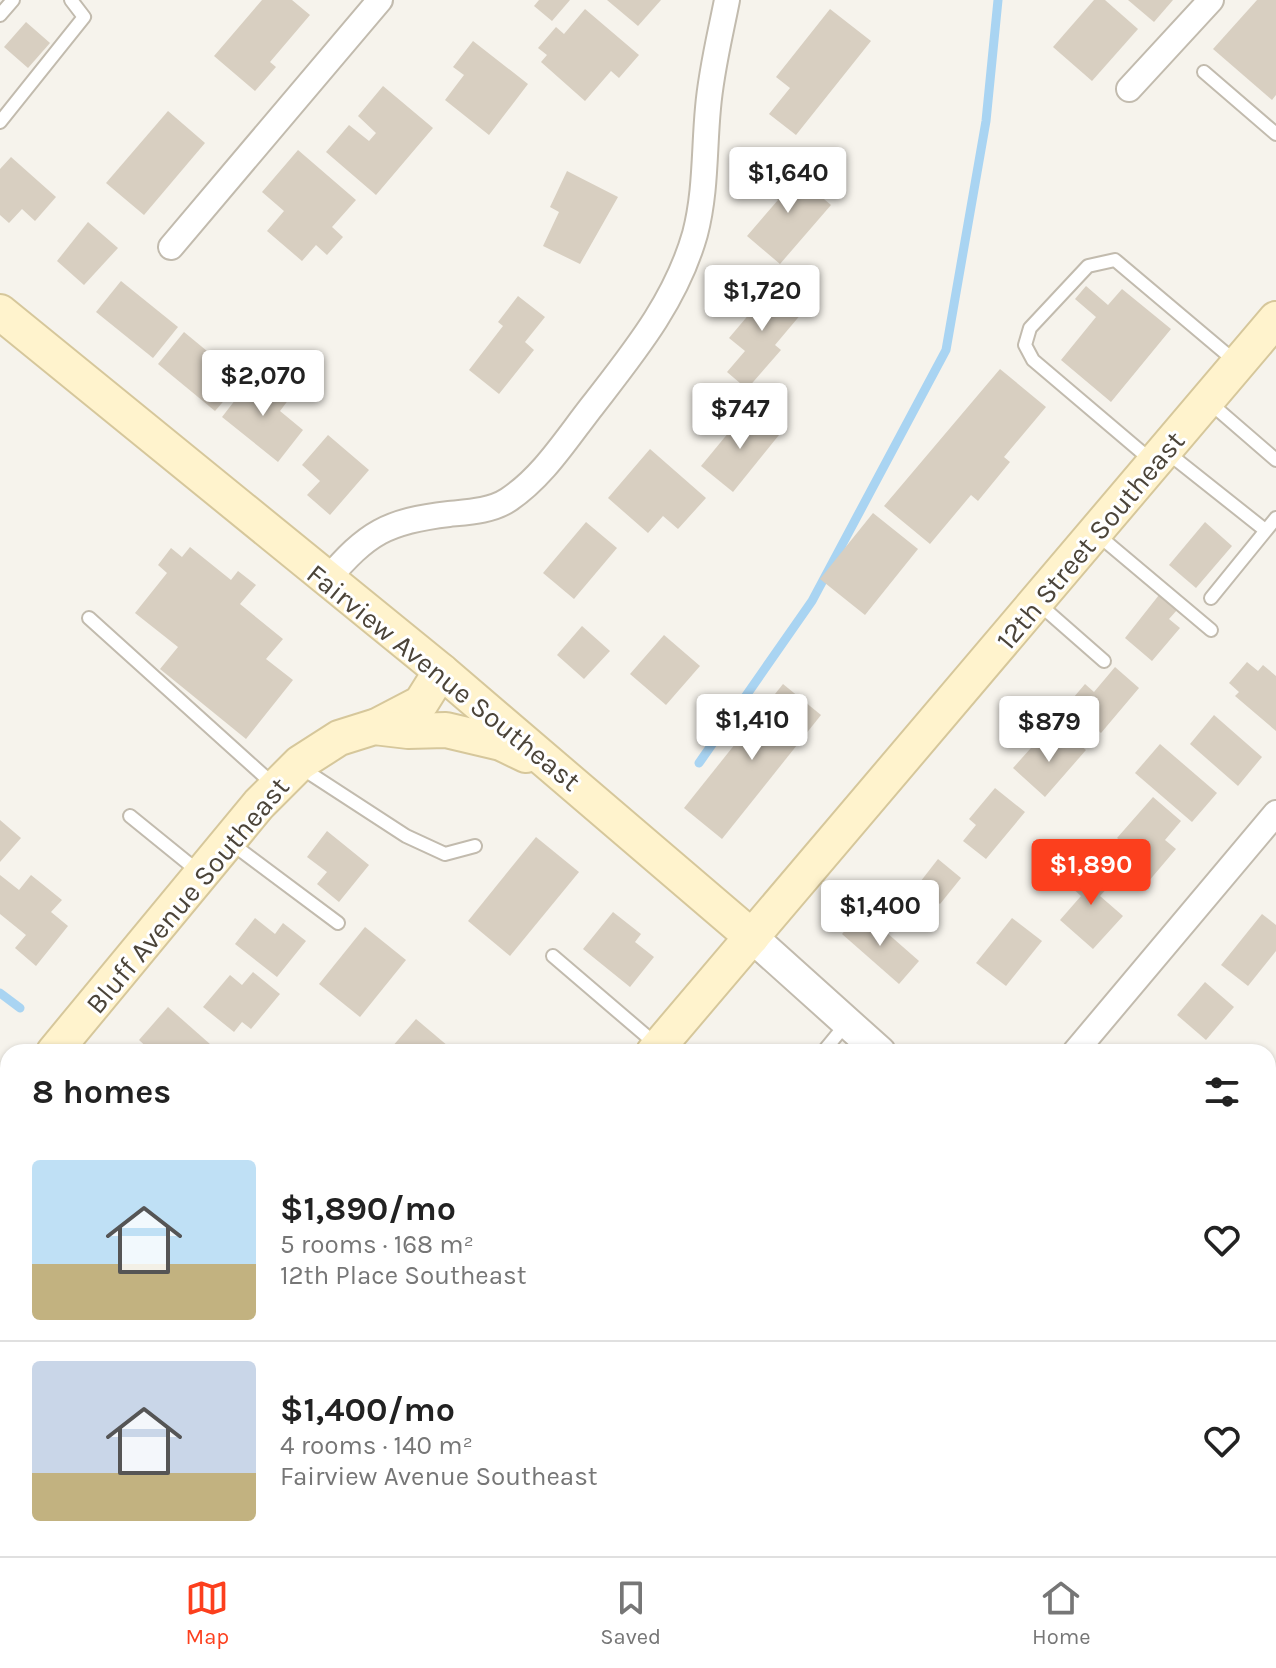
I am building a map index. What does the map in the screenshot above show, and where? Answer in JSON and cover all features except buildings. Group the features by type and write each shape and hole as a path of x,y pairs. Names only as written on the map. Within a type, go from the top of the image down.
{"main road":[{"name":"Fairview Avenue Southeast","path":"0,312 441,671 752,937"},
{"name":"12th Street Southeast","path":"660,1044 1276,319"},
{"path":"374,727 421,703 441,671"},
{"name":"Bluff Avenue Southeast","path":"61,1044 228,841 287,776 339,738 374,727 446,730 501,743 556,769"}],"street":[{"path":"171,247 380,0"},
{"path":"327,580 356,546 388,525 413,518 487,509 505,502 525,487 548,464 653,326 677,283 695,234 705,180 708,107 727,0"},
{"path":"1129,89 1211,0"},
{"path":"1082,1044 1276,813"},
{"name":"Fairview Avenue Southeast","path":"752,937 862,1042"}],"lane":[{"path":"0,15 13,0"},
{"path":"0,122 84,17 71,0"},
{"path":"1204,72 1276,134"},
{"path":"1238,364 1115,260 1088,266 1030,328 1025,345 1033,360 1160,457 1265,530"},
{"path":"1207,401 1276,460"},
{"path":"1211,598 1276,518"},
{"path":"1096,533 1211,630"},
{"path":"1037,602 1104,661"},
{"path":"89,618 208,725 287,776 445,854 475,846"},
{"path":"130,816 202,874"},
{"path":"228,841 338,923"},
{"path":"553,956 650,1044"}],"waterway":[{"path":"699,763 812,601 946,350 986,121 998,0"},
{"path":"0,993 20,1008"}]}
